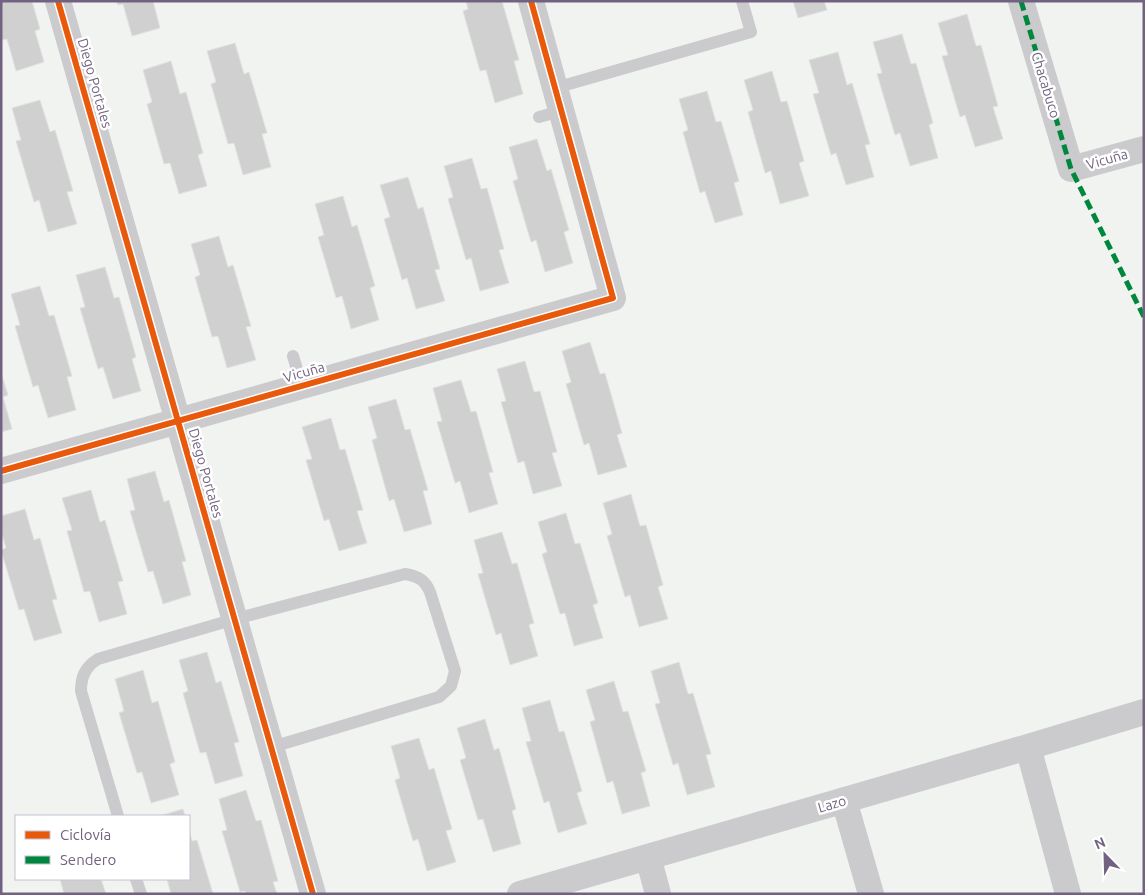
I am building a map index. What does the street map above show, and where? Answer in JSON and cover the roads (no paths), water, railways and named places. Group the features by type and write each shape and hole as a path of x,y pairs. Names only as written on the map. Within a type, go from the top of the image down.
{"street":[{"name":"Diego Portales","path":"58,1 313,894"},
{"path":"531,1 552,105"},
{"name":"Chacabuco","path":"1021,1 1071,169"},
{"name":"Vicuña","path":"1,471 613,298 552,105"},
{"name":"Vicuña","path":"1071,169 1144,149"},
{"name":"Lazo","path":"520,894 1144,712"},
{"path":"1028,747 1068,894"},
{"path":"844,800 871,894"},
{"path":"648,857 658,894"}],"lane":[{"path":"552,105 751,32 742,1"},
{"path":"293,356 302,386"},
{"path":"118,815 81,692 82,676 86,669 98,659 235,619 405,574 420,578 430,592 455,671 451,686 440,697 272,747"},
{"path":"136,880 141,894"}]}
